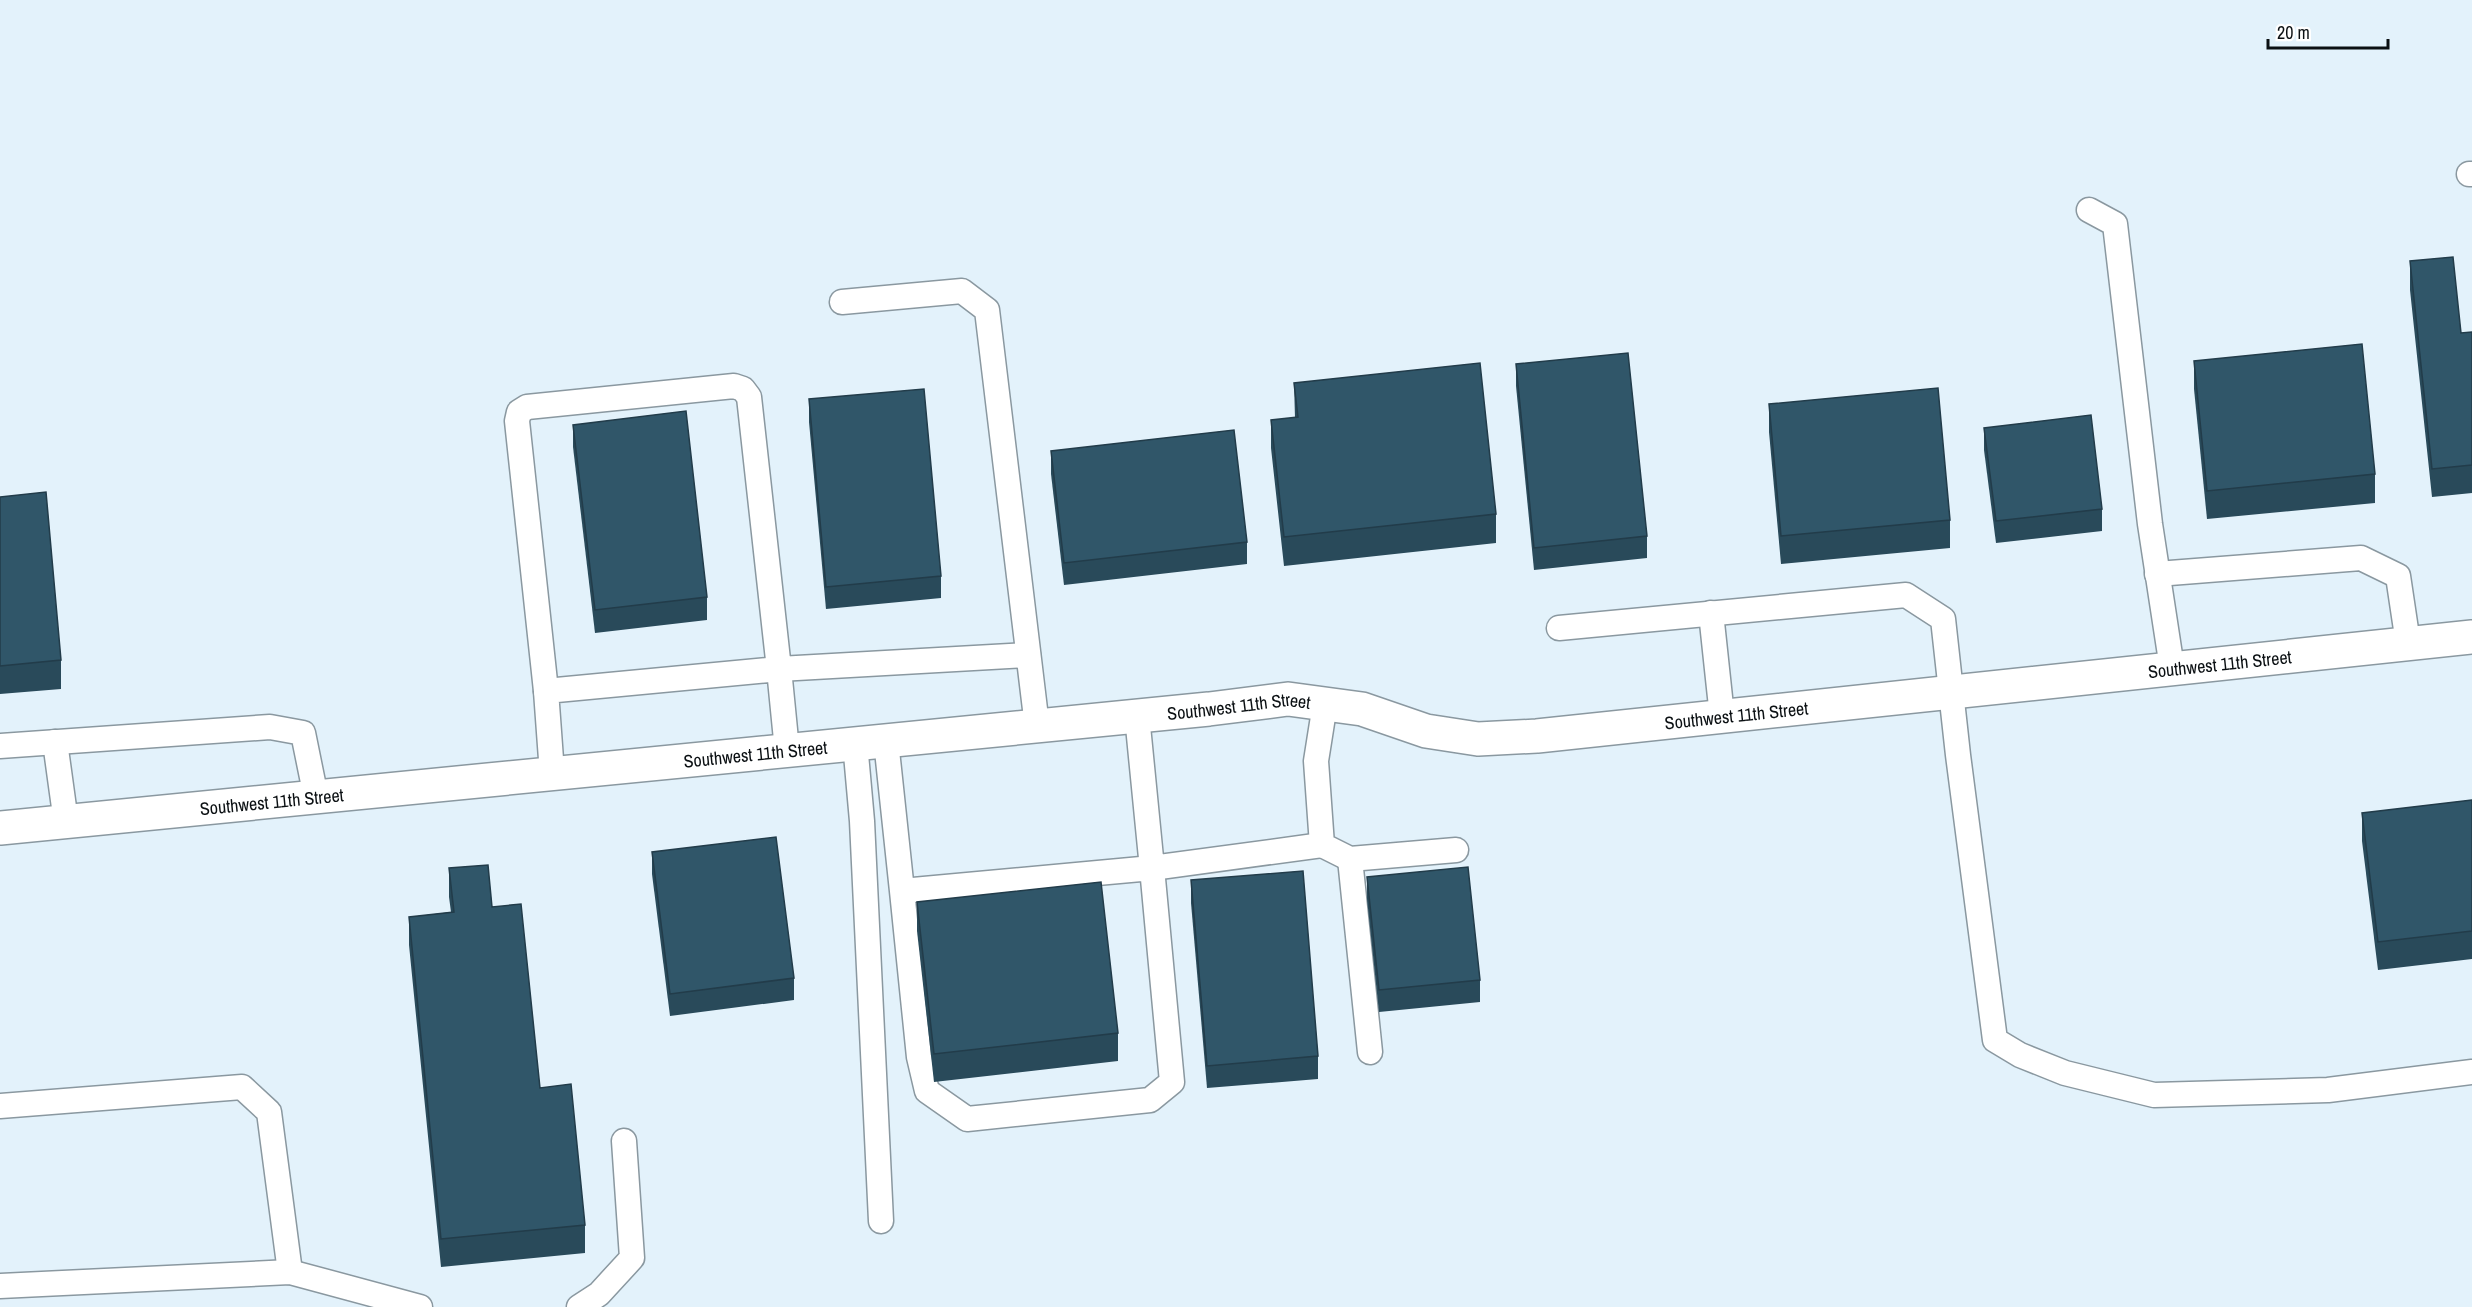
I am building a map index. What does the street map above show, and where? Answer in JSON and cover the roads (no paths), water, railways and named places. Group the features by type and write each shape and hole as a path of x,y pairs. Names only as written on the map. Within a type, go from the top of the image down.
{"street":[{"name":"Southwest 11th Street","path":"0,828 1137,716 1288,699 1362,709 1426,731 1478,739 1537,736 2472,637"}],"lane":[{"path":"2089,210 2115,224 2157,574 2172,668"},
{"path":"842,302 962,291 987,310 1037,726"},
{"path":"552,773 546,691 517,421 519,412 527,407 734,386 743,389 749,397 787,750"},
{"path":"2157,574 2361,558 2398,576 2408,644"},
{"path":"1559,628 1906,595 1943,619 1995,1040 2020,1055 2065,1073 2154,1095 2328,1090 2472,1072"},
{"path":"1711,613 1722,716"},
{"path":"546,691 779,669 1028,655"},
{"path":"1322,845 1316,761 1325,704"},
{"path":"871,742 902,891 919,1057 927,1091 967,1119 1150,1100 1172,1082 1137,716"},
{"path":"0,746 270,727 303,733 316,797"},
{"path":"55,742 66,822"},
{"path":"871,742 862,821 881,1221"},
{"path":"902,891 1152,868 1322,845 1350,859 1456,850"},
{"path":"1350,859 1370,1052"},
{"path":"0,1106 242,1087 269,1112 290,1272"},
{"path":"579,1307 599,1294 632,1258 624,1141"},
{"path":"0,1286 290,1272 420,1307"}]}
